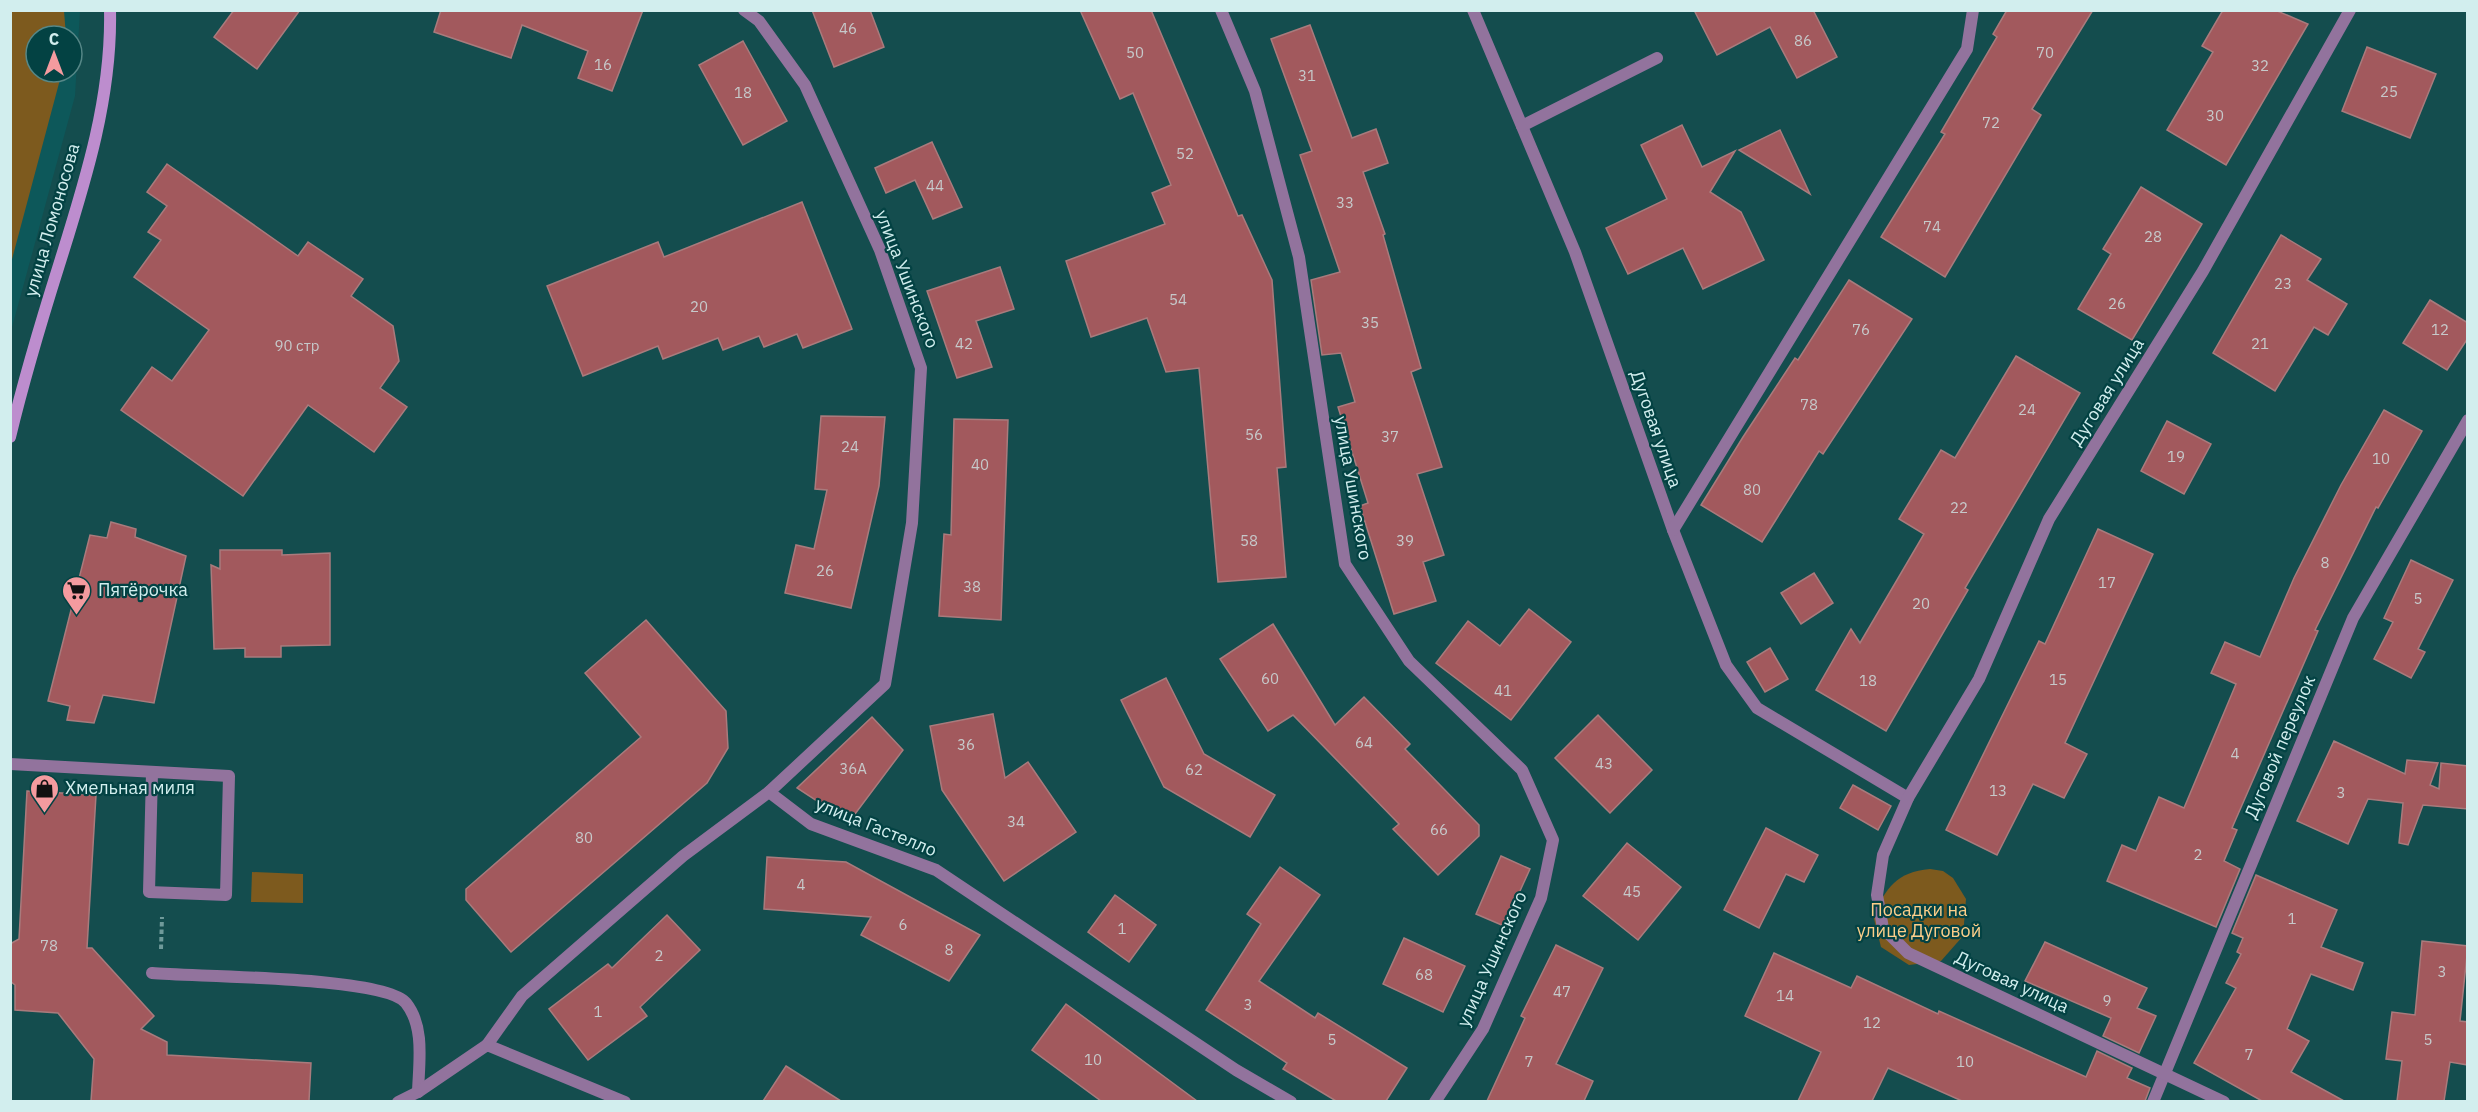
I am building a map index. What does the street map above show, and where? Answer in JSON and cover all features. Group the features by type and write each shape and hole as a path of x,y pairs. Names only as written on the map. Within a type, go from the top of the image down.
{"main road":[{"name":"улица Ломоносова","path":"10,437 27,366 90,164 111,52 110,10"}],"street":[{"name":"улица Ушинского","path":"744,10 759,21 806,85 880,250 921,368 912,523 885,684 769,792"},
{"name":"улица Ушинского","path":"1221,10 1255,91 1299,257 1345,564 1409,661 1522,770 1553,840 1541,898 1483,1029 1435,1101"},
{"name":"Дуговая улица","path":"1473,10 1575,252 1673,530 1726,664 1757,708 1908,798"},
{"path":"1673,530 1967,49 1973,10"},
{"name":"Дуговая улица","path":"2224,1101 1908,954 1883,928 1877,895 1883,855 1908,798 1979,679 2049,519 2203,271 2350,10"},
{"path":"1522,126 1657,58"},
{"name":"Дуговой переулок","path":"2153,1101 2353,618 2468,420"},
{"path":"10,764 229,776 226,895 149,892 152,773"},
{"path":"398,1101 418,1092 487,1045 522,996 682,856 769,792"},
{"name":"улица Гастелло","path":"769,792 811,824 936,870 1236,1070 1291,1101"},
{"path":"156,974 331,983 379,989 405,1001 419,1030 418,1092"},
{"path":"487,1045 625,1101"}],"path":[{"path":"156,974 163,892"}],"shaded area":[{"path":"11,11 80,11 79,24 24,24 24,84 76,84 75,96 11,331"}],"green space":[{"path":"11,10 64,11 65,24 24,24 24,84 59,84 11,263"},
{"name":"Посадки на улице Дуговой","path":"1930,869 1943,871 1953,878 1966,899 1963,936 1941,961 1909,965 1881,947 1873,915 1894,883 1909,874"},
{"path":"252,872 303,874 303,903 251,902"}],"building":[{"path":"234,10 300,10 257,69 214,37"},
{"path":"441,10 643,10 612,91 578,78 588,51 522,25 511,58 434,32"},
{"path":"812,10 870,10 884,47 834,67"},
{"path":"1080,10 1151,10 1238,216 1242,215 1272,280 1286,467 1277,468 1286,577 1218,582 1199,368 1166,372 1147,318 1091,337 1066,261 1165,224 1152,193 1171,185 1133,93 1120,99"},
{"path":"1694,10 1813,10 1837,57 1797,78 1770,27 1717,55"},
{"path":"2007,10 2093,10 2032,109 2041,115 1945,277 1881,237 1945,134 1941,132 1997,37 1993,34"},
{"path":"2223,10 2275,10 2308,24 2226,165 2167,130 2213,52 2202,46"},
{"path":"1310,25 1352,138 1376,129 1388,163 1363,172 1385,234 1383,235 1421,368 1411,372 1442,467 1417,474 1444,555 1423,562 1436,601 1394,614 1360,506 1368,503 1338,407 1355,402 1341,353 1322,355 1311,280 1340,272 1300,155 1312,151 1271,39"},
{"path":"743,41 787,121 743,145 699,65"},
{"path":"2367,47 2436,74 2410,138 2342,111"},
{"path":"1682,125 1702,167 1735,151 1710,192 1741,212 1764,260 1703,289 1683,248 1628,274 1606,228 1667,199 1641,145"},
{"path":"1780,130 1810,194 1739,150"},
{"path":"932,142 962,207 933,219 915,180 886,193 875,168"},
{"path":"167,164 298,256 308,242 363,279 351,296 393,326 399,361 380,388 407,407 374,452 308,405 243,496 121,410 152,367 172,381 209,330 134,277 161,240 148,232 167,206 147,192"},
{"path":"2141,187 2202,224 2132,340 2078,309 2111,254 2103,249"},
{"path":"802,202 852,329 803,348 797,334 764,347 759,336 723,350 718,338 663,359 658,346 583,376 547,286 658,242 664,257"},
{"path":"2281,235 2321,259 2307,280 2347,304 2328,335 2314,327 2275,391 2213,353"},
{"path":"1000,267 1014,309 976,321 992,367 957,378 927,291"},
{"path":"1849,280 1912,319 1823,454 1819,451 1762,542 1701,505 1743,437 1795,358 1798,360"},
{"path":"2430,300 2468,323 2468,338 2447,370 2403,343"},
{"path":"2016,356 2080,393 1965,588 1968,590 1886,731 1816,690 1851,629 1860,643 1924,534 1899,519 1941,450 1955,458"},
{"path":"2384,410 2422,431 2378,508 2376,507 2315,630 2318,631 2232,828 2237,830 2224,861 2240,869 2216,927 2107,881 2122,845 2136,851 2159,797 2184,808 2236,684 2211,673 2225,642 2260,657 2294,578 2341,485"},
{"path":"821,416 885,417 879,486 851,608 785,593 796,545 814,549 827,490 815,489"},
{"path":"954,419 1008,420 1001,620 939,616 944,534 951,535"},
{"path":"2167,421 2211,444 2184,494 2141,471"},
{"path":"111,522 136,529 135,537 186,556 154,703 103,695 94,723 67,720 70,706 48,701 90,535 107,538"},
{"path":"2098,529 2153,554 2065,743 2087,754 2064,798 2033,784 1997,855 1946,830 2039,641 2045,644"},
{"path":"220,550 282,550 282,555 330,553 330,645 281,646 281,657 245,657 245,648 214,649 211,565 220,569"},
{"path":"2411,560 2453,580 2418,649 2425,652 2411,678 2374,659 2393,622 2384,618"},
{"path":"1814,573 1833,603 1801,624 1781,593"},
{"path":"1529,609 1571,642 1511,720 1436,663 1468,621 1500,646"},
{"path":"646,620 726,711 728,748 707,783 511,952 466,900 466,889 641,737 585,673"},
{"path":"1273,624 1335,725 1364,697 1410,744 1405,749 1479,825 1479,836 1438,875 1393,829 1399,824 1293,715 1268,731 1220,659"},
{"path":"1770,648 1788,679 1765,692 1747,662"},
{"path":"1166,678 1204,754 1275,795 1250,837 1164,787 1121,700"},
{"path":"993,714 1005,778 1028,762 1076,832 1004,881 942,790 930,726"},
{"path":"1598,715 1652,770 1610,813 1555,758"},
{"path":"872,717 903,750 849,822 797,788"},
{"path":"2334,741 2405,774 2407,760 2438,763 2430,785 2439,789 2441,763 2468,766 2468,809 2423,805 2408,845 2399,843 2403,803 2368,799 2348,844 2297,821"},
{"path":"1853,785 1891,806 1878,830 1840,808"},
{"path":"27,791 96,795 87,948 92,948 154,1016 141,1029 167,1042 167,1055 311,1063 309,1101 91,1101 94,1059 58,1013 15,1010 15,985 10,981 10,944 19,939"},
{"path":"1766,828 1818,855 1804,882 1786,874 1759,928 1724,910"},
{"path":"1627,843 1681,887 1638,940 1583,896"},
{"path":"1501,856 1530,869 1504,926 1476,914"},
{"path":"767,857 846,862 980,935 949,981 861,935 871,917 764,909"},
{"path":"1280,867 1320,895 1259,981 1315,1018 1318,1013 1407,1068 1386,1101 1336,1101 1283,1069 1287,1063 1206,1010 1261,924 1247,914"},
{"path":"2256,875 2337,910 2321,947 2363,963 2353,990 2311,974 2287,1029 2309,1041 2291,1072 2344,1101 2262,1101 2194,1063 2236,988 2226,983 2241,954 2237,952 2243,938 2232,933"},
{"path":"1115,895 1156,925 1129,962 1088,932"},
{"path":"667,915 700,950 640,1007 647,1016 588,1060 549,1009 608,964 612,968"},
{"path":"1404,938 1465,966 1443,1012 1383,984"},
{"path":"2422,941 2468,946 2460,1021 2468,1022 2468,1065 2450,1062 2444,1101 2397,1101 2402,1061 2386,1059 2392,1012 2415,1015"},
{"path":"2045,942 2147,988 2137,1008 2156,1016 2139,1053 2103,1036 2111,1018 2025,981"},
{"path":"1556,945 1603,968 1556,1064 1593,1081 1584,1101 1487,1101 1525,1018 1521,1016"},
{"path":"1774,953 1851,988 1857,976 1938,1014 1939,1011 2086,1077 2097,1051 2132,1068 2127,1078 2150,1088 2145,1101 1962,1101 1888,1068 1872,1101 1798,1101 1821,1052 1745,1016"},
{"path":"1066,1004 1197,1101 1101,1101 1032,1050"},
{"path":"786,1066 841,1101 763,1101"}],"place":[{"name":"Пятёрочка","path":"77,616"},
{"name":"Хмельная миля","path":"44,814"}]}
